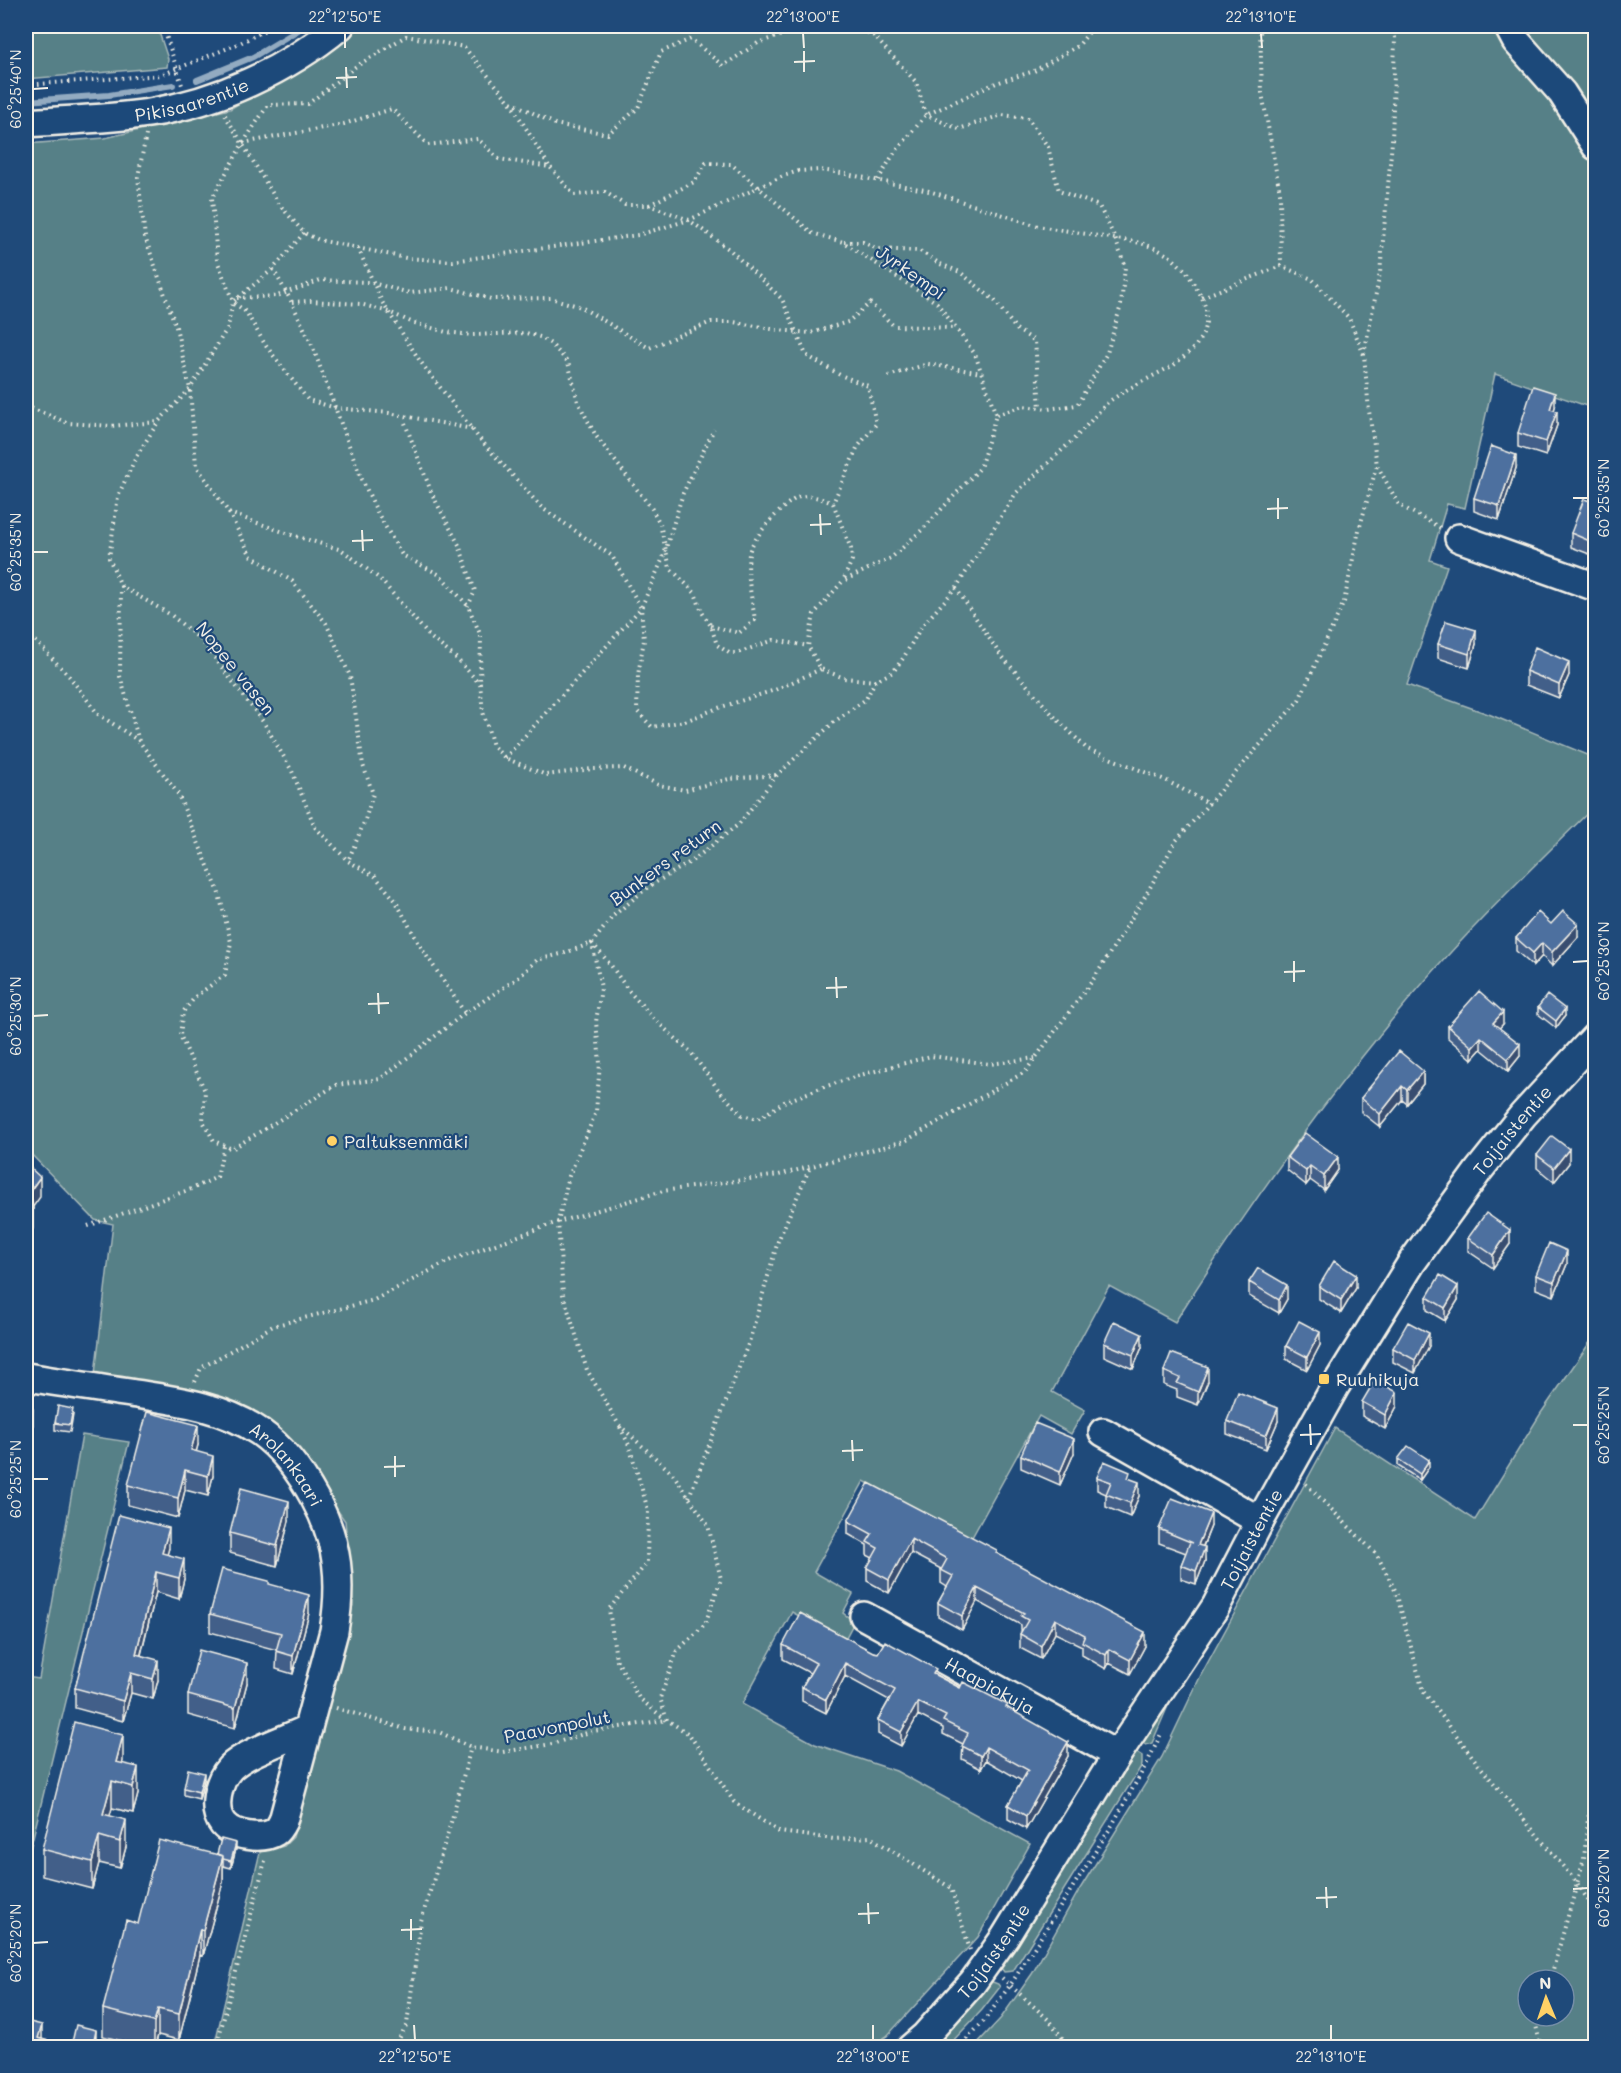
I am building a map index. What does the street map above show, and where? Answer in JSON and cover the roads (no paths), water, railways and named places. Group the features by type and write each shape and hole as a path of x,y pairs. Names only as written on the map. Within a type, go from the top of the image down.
{"street":[{"name":"Pikisaarentie","path":"26,123 150,113 214,96 246,84 282,66 318,44 340,26"},
{"path":"1508,26 1516,41 1562,93 1596,146"},
{"path":"1459,538 1596,587"},
{"name":"Toijaistentie","path":"911,2048 941,2019 985,1966 1033,1893 1117,1755 1216,1606 1260,1521 1336,1385 1412,1262 1479,1170 1523,1115 1596,1036"},
{"name":"Arolankaari","path":"26,1377 187,1402 239,1419 279,1447 305,1481 328,1526 339,1579 339,1602 334,1632 315,1701 308,1729 283,1821 276,1831 265,1835 240,1833 227,1828 221,1822 217,1799 220,1784 230,1769 246,1757 308,1729"},
{"path":"1103,1432 1260,1521"},
{"name":"Haapiokuja","path":"864,1616 1117,1755"}],"waterway":[{"path":"197,80 253,57 305,26"},
{"path":"26,101 109,95 173,85"}],"place":[{"name":"Paltuksenmäki","path":"332,1141"},
{"name":"Ruuhikuja","path":"1324,1379"}]}
